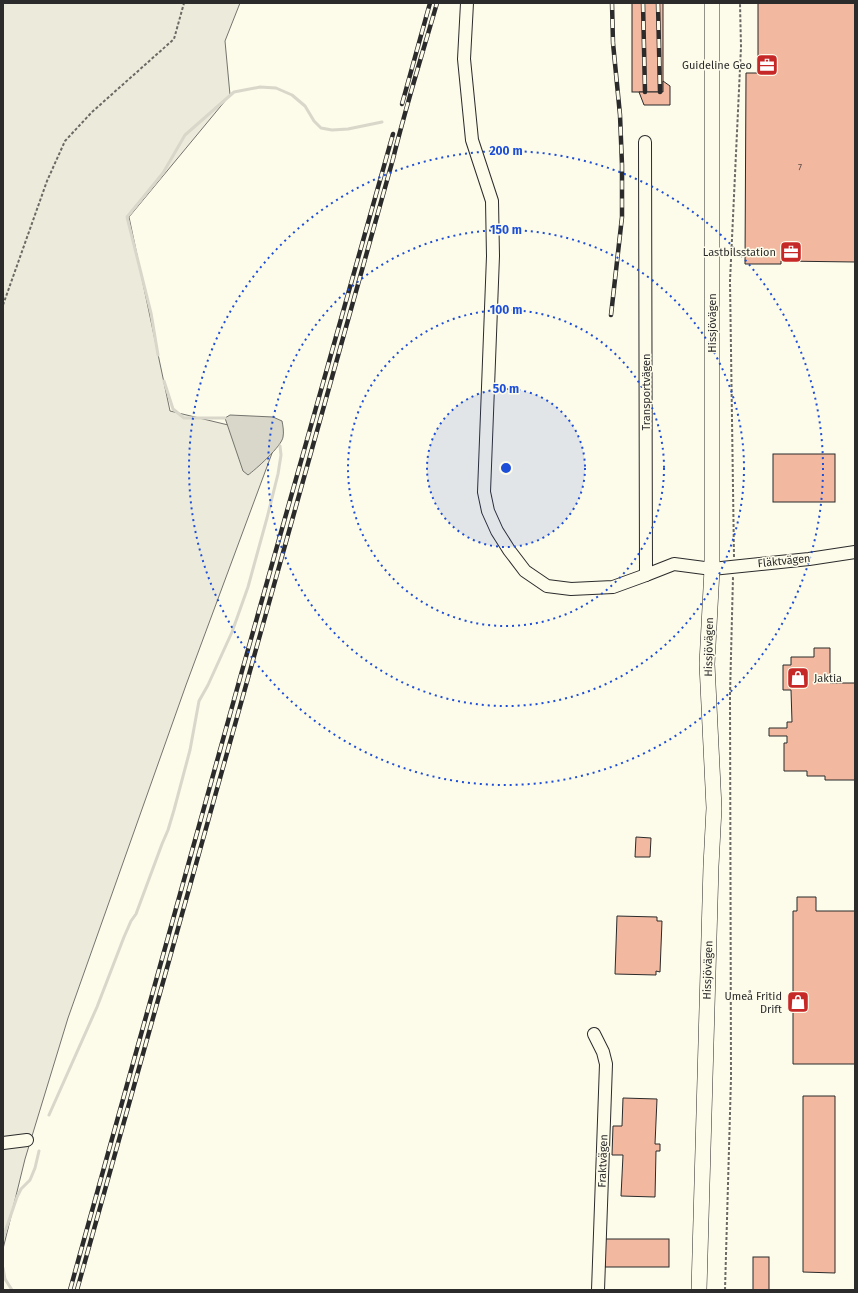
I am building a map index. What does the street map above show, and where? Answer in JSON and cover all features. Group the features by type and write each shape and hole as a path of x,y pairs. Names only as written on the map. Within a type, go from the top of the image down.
{"main road":[{"name":"Hissjövägen","path":"699,1290 714,808 707,664 712,569 712,3"}],"street":[{"path":"467,3 464,59 472,140 492,201 493,256 484,492 488,511 497,531 525,571 547,586 571,589 613,587 674,564 712,569"},
{"name":"Transportvägen","path":"645,142 646,575"},
{"name":"Fläktvägen","path":"712,569 809,559 855,552"},
{"name":"Fraktvägen","path":"594,1034 603,1052 606,1064 598,1290"},
{"path":"3,1144 28,1140"}],"path":[{"path":"3,305 47,181 65,141 92,112 174,39 184,3"},
{"path":"725,1290 731,1078 730,695 734,567 730,281 740,47 740,3"}],"shaded area":[{"path":"3,3 240,3 225,41 230,95 129,217 170,411 278,437 186,685 68,1018 25,1159 3,1249"},
{"path":"230,415 273,417 282,421 283,437 278,446 268,458 248,475 243,471 225,418"}],"building":[{"path":"632,3 663,3 663,92 632,92"},
{"path":"758,3 855,3 855,262 781,261 781,264 745,264 746,73 758,73"},
{"path":"663,81 670,86 670,105 644,105 639,92 663,92"},
{"path":"773,454 835,454 835,502 773,502"},
{"path":"814,648 830,648 830,683 855,683 855,780 825,780 825,776 807,776 807,771 784,771 784,743 787,743 787,736 769,736 769,728 787,728 787,722 792,722 791,690 783,690 783,665 791,665 791,657 814,657"},
{"path":"636,837 651,838 650,857 635,857"},
{"path":"797,897 816,897 816,911 855,911 855,1064 793,1064 793,911 797,911"},
{"path":"617,916 657,917 657,921 662,921 660,972 656,971 656,975 615,974"},
{"path":"803,1096 835,1096 835,1273 803,1272"},
{"path":"623,1098 657,1099 655,1144 660,1144 660,1151 656,1151 655,1197 621,1196 623,1155 612,1155 613,1126 622,1126"},
{"path":"605,1239 669,1239 669,1267 605,1267"},
{"path":"753,1257 769,1257 769,1290 753,1290"}],"waterway":[{"path":"158,355 151,313 127,217 163,173 185,135 234,92 260,87 276,88 292,95 305,106 314,121 321,128 332,130 348,129 382,122"},
{"path":"164,381 173,409 184,418 225,418"},
{"path":"49,1115 97,1007 124,937 136,914 168,830 190,750 199,701 208,685 232,632 248,587 278,474 281,455 280,446"},
{"path":"3,1238 17,1197 21,1189 30,1180 35,1168 39,1151"},
{"path":"3,1268 5,1279 12,1290"}],"railway":[{"path":"402,104 430,3"},
{"path":"77,1290 437,3"},
{"path":"611,315 622,217 620,115 613,43 612,3"},
{"path":"643,3 645,92"},
{"path":"658,3 660,92"},
{"path":"70,1290 393,134"}],"place":[{"name":"Guideline Geo","path":"767,65"},
{"name":"Lastbilsstation","path":"791,252"},
{"name":"Jaktia","path":"798,678"},
{"name":"Umeå Fritid Drift","path":"798,1002"}]}
